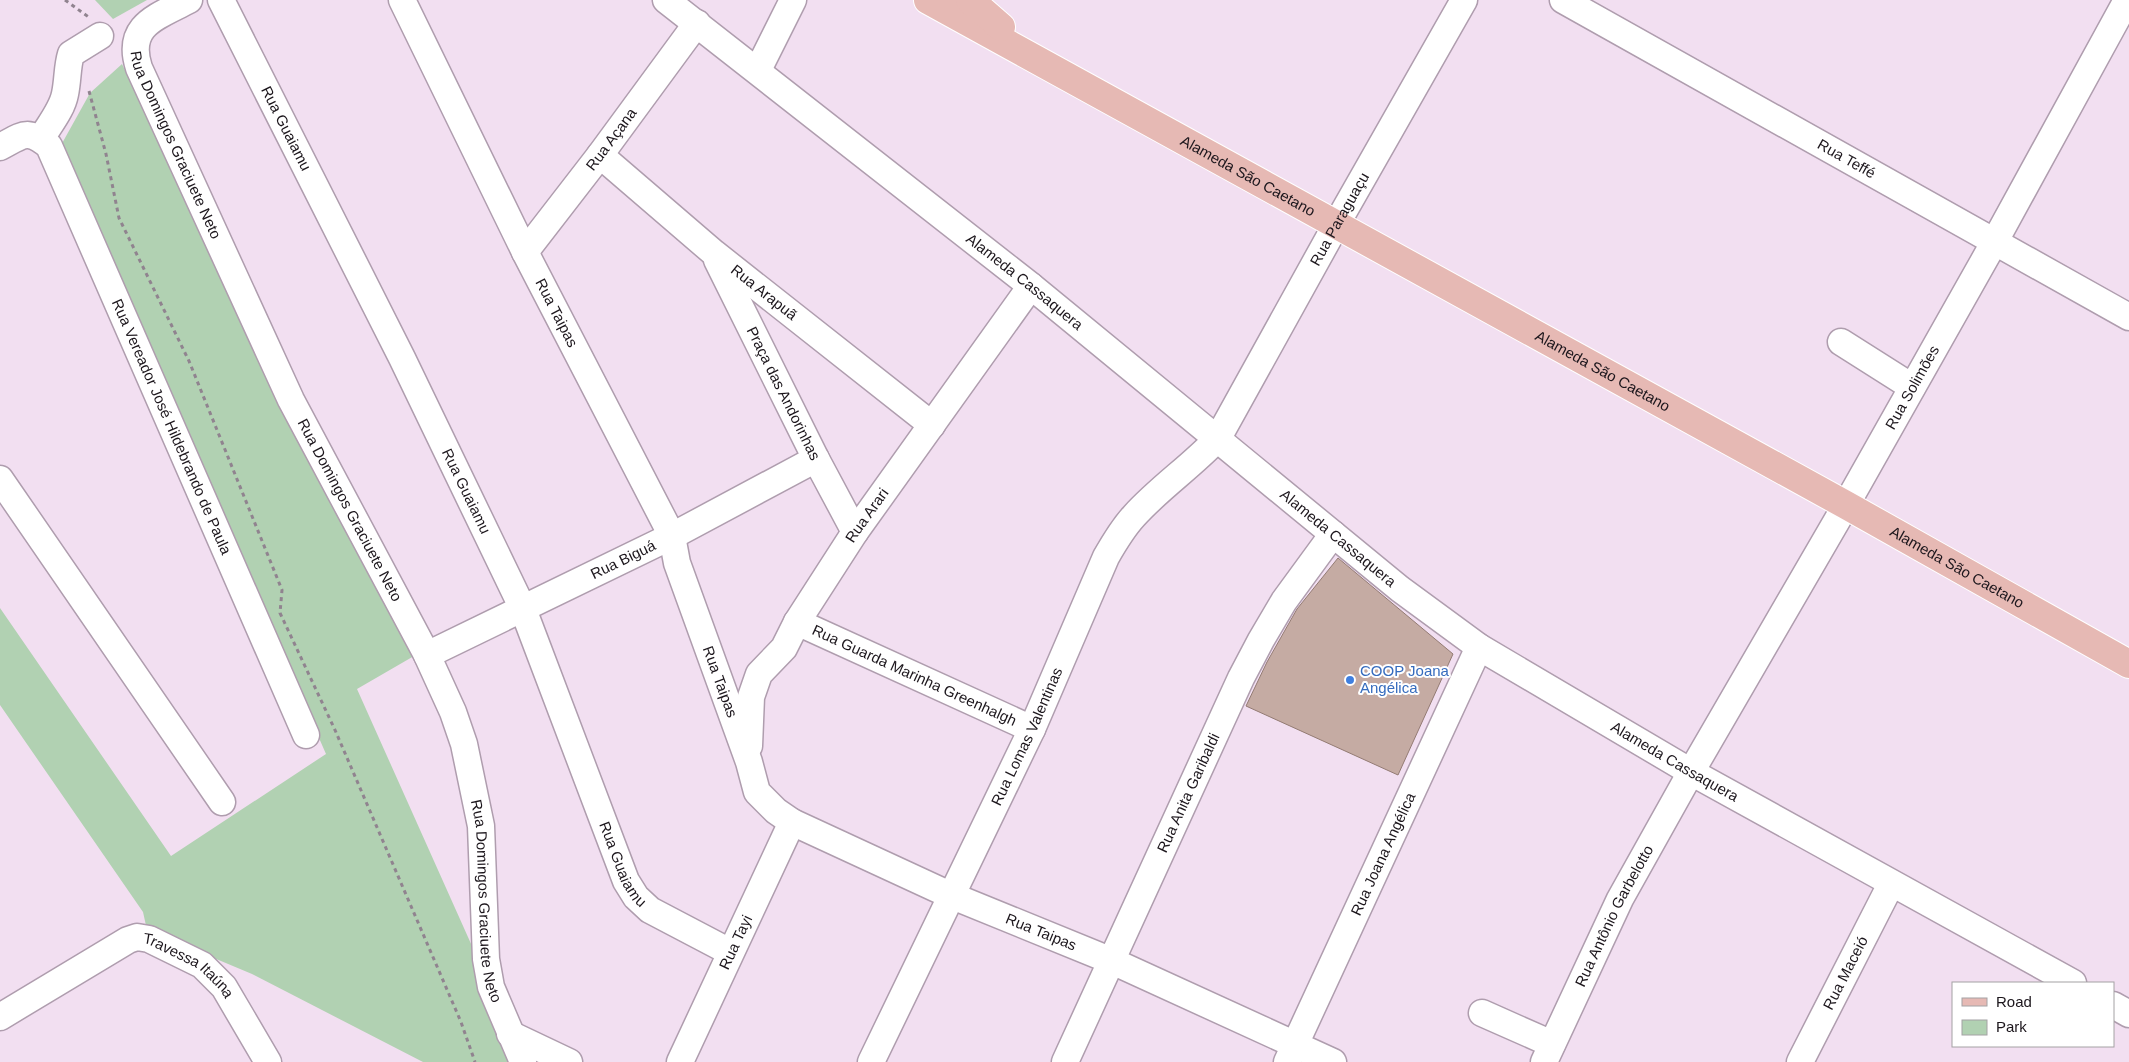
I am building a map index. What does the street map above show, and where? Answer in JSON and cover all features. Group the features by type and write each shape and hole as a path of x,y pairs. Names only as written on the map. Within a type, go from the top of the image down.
{"main road":[{"name":"Alameda São Caetano","path":"928,0 1846,505 2129,664"},
{"name":"Alameda São Caetano","path":"970,0 1074,82"}],"street":[{"name":"Rua Domingos Graciuete Neto","path":"189,0 154,18 142,28 136,39 135,53 140,68 291,400 427,655 456,720 464,744 482,826 486,959 491,987 523,1062"},
{"name":"Rua Guaiamu","path":"221,0 402,358 523,609 626,881 636,897 650,910 730,952"},
{"name":"Rua Taipas","path":"402,0 525,252 672,536 677,563 749,762 757,792 776,811 792,822 950,895 1112,961 1291,1053 1333,1062"},
{"name":"Alameda Cassaquera","path":"666,0 758,70 1031,286 1400,589 1479,648 1691,772 2071,982"},
{"path":"758,70 792,0"},
{"name":"Rua Paraguaçu","path":"1218,438 1464,0"},
{"name":"Rua Teffé","path":"1563,0 2129,317"},
{"name":"Rua Solimões","path":"1691,772 1846,505 1995,241 2126,0"},
{"name":"Rua Açana","path":"525,252 600,155 696,23"},
{"path":"0,147 32,137 57,114 65,95 71,54 100,36"},
{"name":"Rua Vereador José Hildebrando de Paula","path":"32,137 49,146 306,735"},
{"name":"Rua Arapuã","path":"600,155 714,252 932,425"},
{"name":"Praça das Andorinhas","path":"714,252 816,459 855,532"},
{"name":"Rua Arari","path":"749,762 751,697 760,674 784,648 797,622 855,532 1031,286"},
{"path":"1841,342 1912,387"},
{"name":"Rua Lomas Valentinas","path":"871,1062 950,895 1032,730 1106,557 1120,533 1135,514 1201,456 1218,438"},
{"name":"Rua Biguá","path":"427,655 672,536 816,459"},
{"path":"0,479 222,802"},
{"name":"Rua Anita Garibaldi","path":"1065,1062 1241,678 1284,601 1333,534"},
{"name":"Rua Guarda Marinha Greenhalgh","path":"797,622 1032,730"},
{"name":"Rua Joana Angélica","path":"1291,1053 1479,648"},
{"name":"Rua Antônio Garbelotto","path":"1548,1053 1620,899 1691,772"},
{"name":"Rua Tayi","path":"680,1062 792,822"},
{"name":"Rua Maceió","path":"1800,1062 1891,884"},
{"name":"Travessa Itaúna","path":"0,1017 128,940 137,937 149,939 194,961 215,976 224,986 268,1062"},
{"path":"2114,1006 2129,1014"},
{"path":"1482,1013 1548,1053"},
{"path":"510,1034 569,1062"}],"path":[{"path":"64,0 90,18 96,25 100,36"},
{"path":"86,83 106,154 119,218 189,361 282,590 280,613 339,739 461,1022 475,1062"}],"green space":[{"path":"95,0 147,0 113,19"},
{"path":"122,64 280,393 414,656 357,689 472,946 476,975 515,1062 423,1062 252,974 147,930 143,912 0,705 0,608 171,856 326,754 60,147 90,93"}],"building":[{"name":"COOP Joana Angélica","path":"1338,558 1453,654 1398,775 1246,706 1267,662 1297,609"}],"place":[{"name":"COOP Joana Angélica","path":"1350,680"}]}
